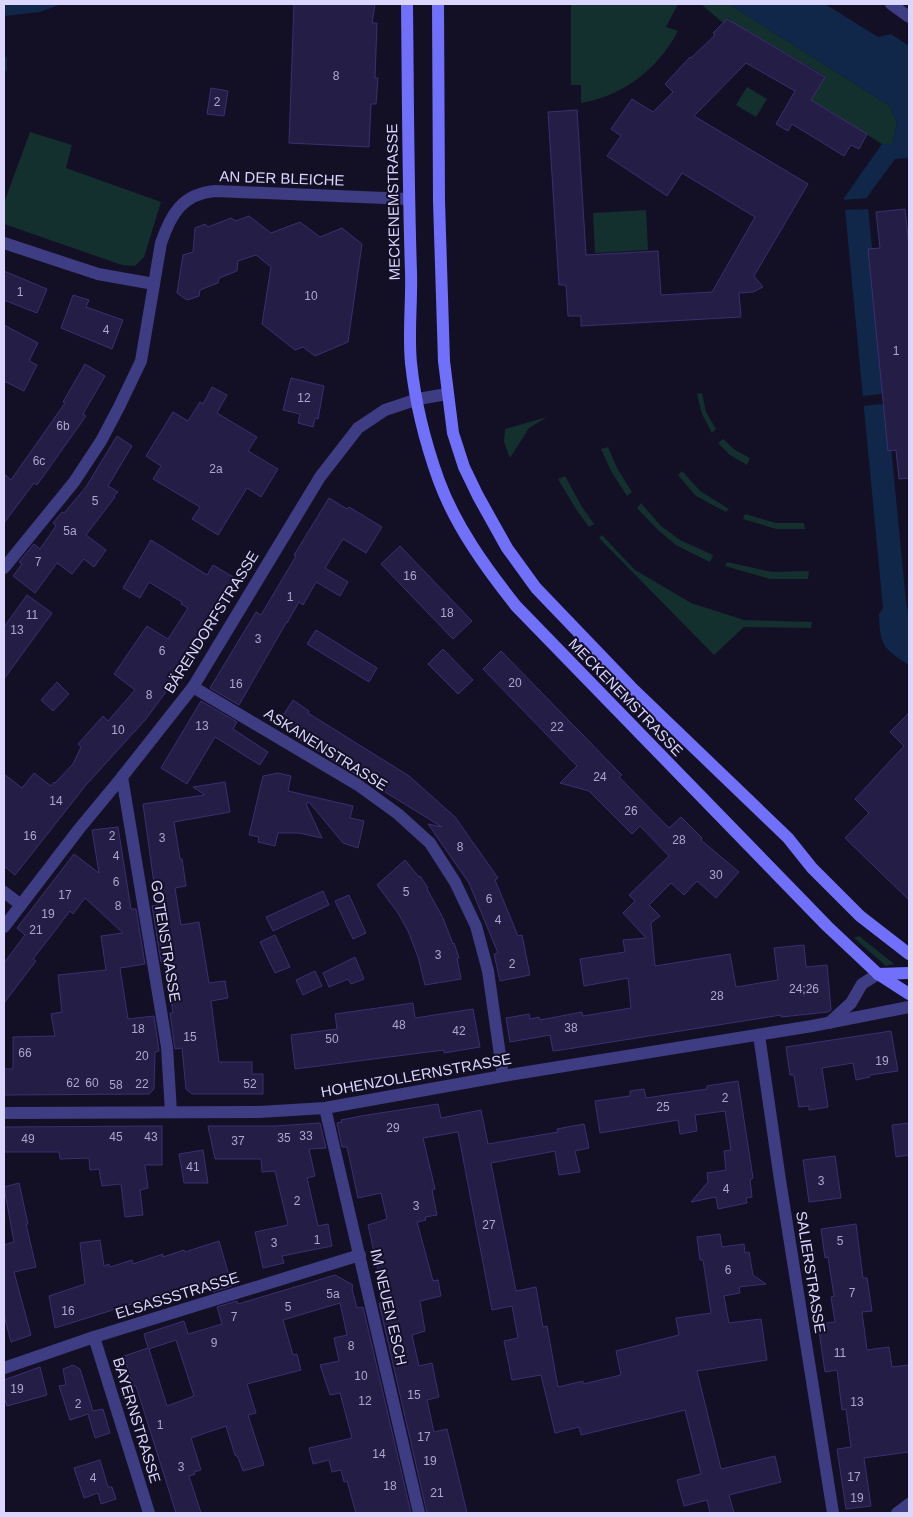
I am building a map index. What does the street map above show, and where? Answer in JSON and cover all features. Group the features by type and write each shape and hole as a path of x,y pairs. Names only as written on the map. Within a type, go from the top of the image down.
{"main road":[{"name":"MECKENEMSTRASSE","path":"407,4 411,363 427,443 439,482 454,512 490,573 516,606 826,926 878,974 909,994"},
{"name":"MECKENEMSTRASSE","path":"438,4 439,226 447,394 453,433 464,467 478,496 507,548 536,588 631,687 788,838 812,868 860,916 909,954"},
{"path":"878,974 909,973"}],"street":[{"path":"891,4 909,16"},
{"name":"AN DER BLEICHE","path":"4,568 74,482 101,441 119,407 141,361 161,243 166,227 173,214 190,197 203,192 224,192 408,199"},
{"path":"4,244 98,274 154,284"},
{"path":"418,399 447,394"},
{"name":"BÄRENDORFSTRASSE","path":"4,927 78,829 193,687 320,477 358,428 384,410 418,399"},
{"name":"ASKANENSTRASSE","path":"193,687 358,785 398,814 430,843 455,882 476,926 488,971 503,1076"},
{"name":"GOTENSTRASSE","path":"122,777 167,1047 171,1112"},
{"path":"4,892 21,904"},
{"path":"829,1023 851,1003 862,984 878,974"},
{"name":"HOHENZOLLERNSTRASSE","path":"4,1113 259,1112 325,1108 503,1076 829,1023 909,1006"},
{"name":"SALIERSTRASSE","path":"759,1035 833,1513"},
{"name":"IM NEUEN ESCH","path":"325,1108 419,1513"},
{"name":"ELSASSSTRASSE","path":"5,1364 360,1255"},
{"name":"BAYERNSTRASSE","path":"94,1337 149,1513"},
{"path":"897,1513 909,1504"}],"green space":[{"path":"571,4 678,4 666,27 678,31 670,45 650,69 638,79 611,94 581,103 581,85 571,85"},
{"path":"701,4 729,4 890,106 897,123 892,144 882,144 811,100 825,76 742,28 740,30 728,18 723,23"},
{"path":"747,87 767,99 756,117 736,105"},
{"path":"30,132 72,145 66,168 161,202 144,257 135,266 122,265 4,224 4,203"},
{"path":"646,210 648,250 595,253 593,213"},
{"path":"702,393 706,412 716,429 712,433 702,414 697,394"},
{"path":"547,417 529,428 510,458 504,442 505,429"},
{"path":"723,439 735,450 750,458 747,465 730,455 718,443"},
{"path":"608,447 617,468 632,492 627,496 611,471 601,449"},
{"path":"682,471 700,491 729,509 726,512 696,496 678,475"},
{"path":"565,476 594,524 589,527 558,479"},
{"path":"641,503 661,526 680,540 713,555 710,562 676,545 658,530 637,508"},
{"path":"745,514 776,523 804,523 805,529 776,529 743,519"},
{"path":"602,535 635,570 691,603 744,620 812,622 811,628 744,627 714,655 599,538"},
{"path":"727,562 772,572 809,571 808,579 770,579 725,566"},
{"path":"859,936 894,964 886,966 854,938"}],"water":[{"path":"4,4 62,4 40,12 4,16"},
{"path":"729,4 825,4 878,37 891,34 909,46 909,158 895,159 867,197 909,618 909,665 888,650 880,633 879,614 883,608 844,198 882,144 892,144 897,123 890,106"}],"pier":[{"path":"870,198 870,209 842,210 841,200"},
{"path":"883,392 887,408 882,404 863,406 862,396 881,394"}],"building":[{"path":"294,4 375,4 372,23 377,23 375,78 378,78 376,104 371,104 369,147 289,143"},
{"path":"727,19 825,77 811,100 867,134 859,149 851,145 844,156 792,124 788,131 776,124 795,91 746,63 694,116 808,184 754,276 763,287 753,292 739,293 741,317 581,326 581,316 568,316 566,285 559,285 548,112 577,110 586,255 658,251 661,295 712,292 755,217 682,173 667,196 607,156 621,136 611,129 632,99 653,112 673,92 665,84 690,57 715,35 713,33"},
{"path":"211,88 228,91 224,116 207,114"},
{"path":"905,209 909,247 909,478 899,479 896,450 888,451 868,249 880,248 876,212"},
{"path":"249,216 271,233 300,222 320,237 342,228 362,244 348,342 315,356 303,347 295,350 262,324 271,267 256,255 238,261 237,271 219,278 218,283 200,290 199,296 187,300 177,293 183,255 193,252 195,228 205,224 208,227 231,218 236,221"},
{"path":"4,271 47,289 37,313 4,300"},
{"path":"73,295 89,300 86,307 123,320 112,349 61,328"},
{"path":"4,325 38,343 29,361 37,365 24,391 4,381"},
{"path":"85,364 105,376 83,414 86,416 37,485 34,483 4,523 4,474 11,480 65,403 63,402"},
{"path":"291,378 324,386 318,419 315,418 313,427 298,423 300,414 283,410"},
{"path":"212,387 227,395 217,413 257,437 248,451 278,469 261,497 247,488 218,535 192,519 200,507 153,479 161,466 146,456 173,412 188,421 200,402 203,404"},
{"path":"117,436 132,446 108,486 118,492 86,535 106,550 94,567 84,559 72,574 57,563 35,593 13,576 22,564 19,562 34,544 40,549 56,526 53,523 86,487"},
{"path":"329,498 347,509 349,507 382,527 366,553 343,539 325,568 348,582 340,596 316,582 303,605 299,602 239,705 210,688 256,612 261,615 296,556 294,555"},
{"path":"151,540 207,575 213,565 238,580 174,681 146,719 86,785 15,875 4,866 4,774 22,788 34,773 51,786 55,783 73,764 81,747 78,744 103,716 108,721 135,690 114,674 147,626 168,639 188,608 181,604 182,602 149,582 140,598 123,588"},
{"path":"400,546 472,621 453,639 381,564"},
{"path":"27,595 52,613 4,679 4,627"},
{"path":"316,630 377,668 369,682 307,644"},
{"path":"443,649 473,680 458,694 428,664"},
{"path":"501,651 622,775 619,777 669,828 681,817 702,838 701,840 739,872 716,898 697,881 684,895 671,883 649,905 660,916 651,923 655,966 730,954 736,987 778,980 774,948 804,945 806,967 827,965 831,1010 828,1012 781,1017 781,1015 553,1051 550,1035 510,1042 506,1018 529,1014 530,1019 539,1017 540,1020 582,1012 583,1016 631,1008 628,978 584,986 580,959 625,952 623,940 646,938 623,913 635,901 629,895 669,856 640,826 632,834 589,791 560,783 577,766 483,669"},
{"path":"57,682 69,694 53,711 41,700"},
{"path":"293,700 309,711 308,713 409,776 455,817 498,878 495,880 518,936 522,935 530,975 500,981 494,954 498,953 469,883 428,824 442,827 297,738 300,733 280,720"},
{"path":"201,701 237,722 233,729 268,752 260,765 215,737 187,784 161,768"},
{"path":"909,713 909,900 845,838 869,813 855,799 904,746 890,732"},
{"path":"278,773 291,776 288,791 353,806 350,818 364,821 358,848 343,843 309,802 306,804 322,838 299,833 278,833 275,846 258,842 259,837 249,835 263,776"},
{"path":"225,782 230,812 174,822 186,886 175,888 181,925 199,922 209,983 225,981 228,998 211,1001 219,1062 252,1062 252,1074 263,1074 263,1094 192,1094 186,1089 182,1048 175,1049 170,1013 173,1013 165,961 161,962 152,906 157,905 143,804 205,795 193,787"},
{"path":"118,827 131,909 136,909 145,964 120,968 128,1019 154,1016 159,1051 155,1052 154,1089 149,1094 4,1095 4,1069 13,1069 13,1037 55,1036 51,1014 62,1012 58,975 106,970 101,936 123,933 85,898 73,914 70,911 33,959 36,961 4,1003 4,963 25,935 17,928 74,854 99,873 92,830"},
{"path":"405,860 428,888 443,918 459,958 457,958 461,979 425,985 418,957 408,931 398,913 377,885"},
{"path":"323,891 329,905 273,931 266,917"},
{"path":"349,895 366,933 353,939 335,901"},
{"path":"275,935 290,967 275,973 260,942"},
{"path":"355,957 364,979 351,984 348,979 329,987 323,973"},
{"path":"315,971 322,986 303,995 296,980"},
{"path":"413,1003 415,1018 473,1009 480,1047 444,1053 444,1050 295,1069 291,1035 337,1029 335,1014"},
{"path":"891,1031 898,1071 870,1075 870,1077 856,1080 853,1063 822,1068 828,1107 809,1110 809,1106 799,1107 794,1075 790,1075 786,1047"},
{"path":"738,1081 753,1178 750,1180 752,1197 746,1198 747,1203 718,1209 716,1197 691,1202 708,1182 707,1173 726,1170 724,1151 731,1150 725,1111 695,1115 697,1131 680,1134 678,1120 600,1133 595,1101 630,1096 630,1091 644,1089 646,1098 707,1089 707,1086"},
{"path":"438,1104 441,1118 481,1110 488,1144 558,1132 557,1129 584,1124 589,1148 575,1151 580,1172 559,1175 555,1151 491,1163 516,1291 536,1287 543,1327 547,1326 558,1387 583,1381 583,1384 621,1375 616,1351 679,1335 676,1318 711,1313 703,1260 700,1260 697,1237 720,1234 722,1247 744,1244 745,1253 749,1252 753,1275 766,1284 739,1287 740,1293 724,1296 729,1323 761,1319 767,1360 697,1371 721,1469 775,1456 781,1482 729,1495 734,1513 710,1513 707,1500 684,1506 677,1480 701,1474 685,1410 581,1435 579,1427 555,1433 541,1375 512,1380 504,1341 518,1338 512,1306 492,1310 458,1132 423,1138 435,1189 432,1190 437,1215 425,1217 426,1220 417,1222 433,1281 438,1280 441,1296 420,1301 425,1331 412,1335 419,1366 432,1363 439,1397 427,1400 434,1432 447,1429 467,1513 427,1513 379,1303 385,1302 368,1225 387,1219 381,1193 358,1198 347,1147 342,1147 337,1123 342,1122 341,1120 361,1116"},
{"path":"320,1123 326,1148 309,1149 315,1176 307,1178 318,1226 328,1224 332,1246 282,1256 284,1263 263,1268 255,1232 288,1225 275,1171 262,1172 261,1159 215,1159 208,1126 275,1126"},
{"path":"909,1123 909,1155 896,1157 892,1125"},
{"path":"162,1126 162,1165 145,1165 148,1188 140,1190 143,1215 125,1217 121,1184 102,1186 99,1169 90,1170 89,1158 60,1159 59,1152 4,1152 4,1127"},
{"path":"203,1150 208,1183 184,1183 179,1154"},
{"path":"835,1156 841,1198 809,1202 803,1160"},
{"path":"19,1183 36,1267 14,1272 31,1335 11,1342 4,1315 4,1245 14,1242 4,1187"},
{"path":"856,1224 863,1278 867,1278 872,1311 862,1312 867,1350 889,1347 892,1367 909,1365 909,1452 864,1458 871,1506 846,1509 837,1449 851,1447 846,1409 842,1410 837,1370 825,1372 818,1324 835,1322 831,1297 834,1296 828,1257 825,1258 821,1229"},
{"path":"100,1240 104,1266 109,1264 110,1267 132,1260 133,1264 163,1254 163,1257 184,1250 185,1252 219,1241 232,1286 213,1292 211,1285 201,1288 199,1283 55,1328 49,1296 85,1284 80,1243"},
{"path":"335,1275 353,1285 352,1289 357,1308 363,1307 411,1513 356,1513 347,1481 344,1482 341,1470 332,1472 329,1460 313,1464 309,1448 352,1438 340,1393 330,1395 320,1365 339,1361 334,1338 347,1335 340,1303 283,1320 293,1355 297,1354 301,1370 247,1384 256,1413 248,1415 264,1465 243,1471 238,1457 235,1455 226,1426 191,1438 201,1470 189,1476 201,1513 176,1513 136,1386 133,1386 124,1356 148,1348 144,1334 184,1321 188,1334 222,1324 217,1307 237,1301 238,1304","holes":["176,1340 194,1396 167,1406 149,1349"]},
{"path":"73,1365 80,1369 93,1411 103,1409 110,1433 95,1438 88,1414 70,1420 59,1386 66,1385 63,1369"},
{"path":"40,1367 47,1395 7,1406 4,1397 4,1380"},
{"path":"100,1460 108,1487 112,1487 116,1499 101,1504 98,1493 84,1498 74,1468"}],"waterway":[{"path":"4,59 4,69"}]}
